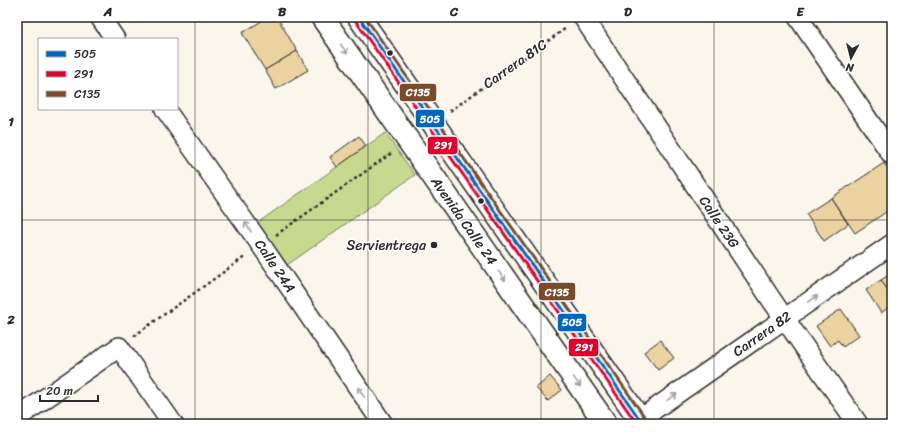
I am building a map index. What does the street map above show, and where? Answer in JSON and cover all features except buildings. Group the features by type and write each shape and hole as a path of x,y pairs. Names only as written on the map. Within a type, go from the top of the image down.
{"main road":[{"name":"Avenida Calle 24","path":"322,17 606,424"},
{"path":"359,17 638,422"}],"street":[{"path":"100,17 114,38"},
{"path":"798,17 892,155"},
{"name":"Calle 23G","path":"576,22 858,424"},
{"name":"Calle 24A","path":"166,110 261,245 383,424"},
{"name":"Carrera 82","path":"638,422 892,244"},
{"path":"17,418 119,347 173,424"}],"path":[{"path":"17,22 24,17"},
{"name":"Carrera 81C","path":"448,112 576,22"}],"green space":[{"path":"385,133 415,175 283,268 253,226"}],"transit line":[{"name":"505","path":"359,17 643,424"},
{"name":"C135","path":"365,17 644,416"},
{"name":"291","path":"355,20 637,424"}],"place":[{"name":"Servientrega","path":"434,245"}]}
